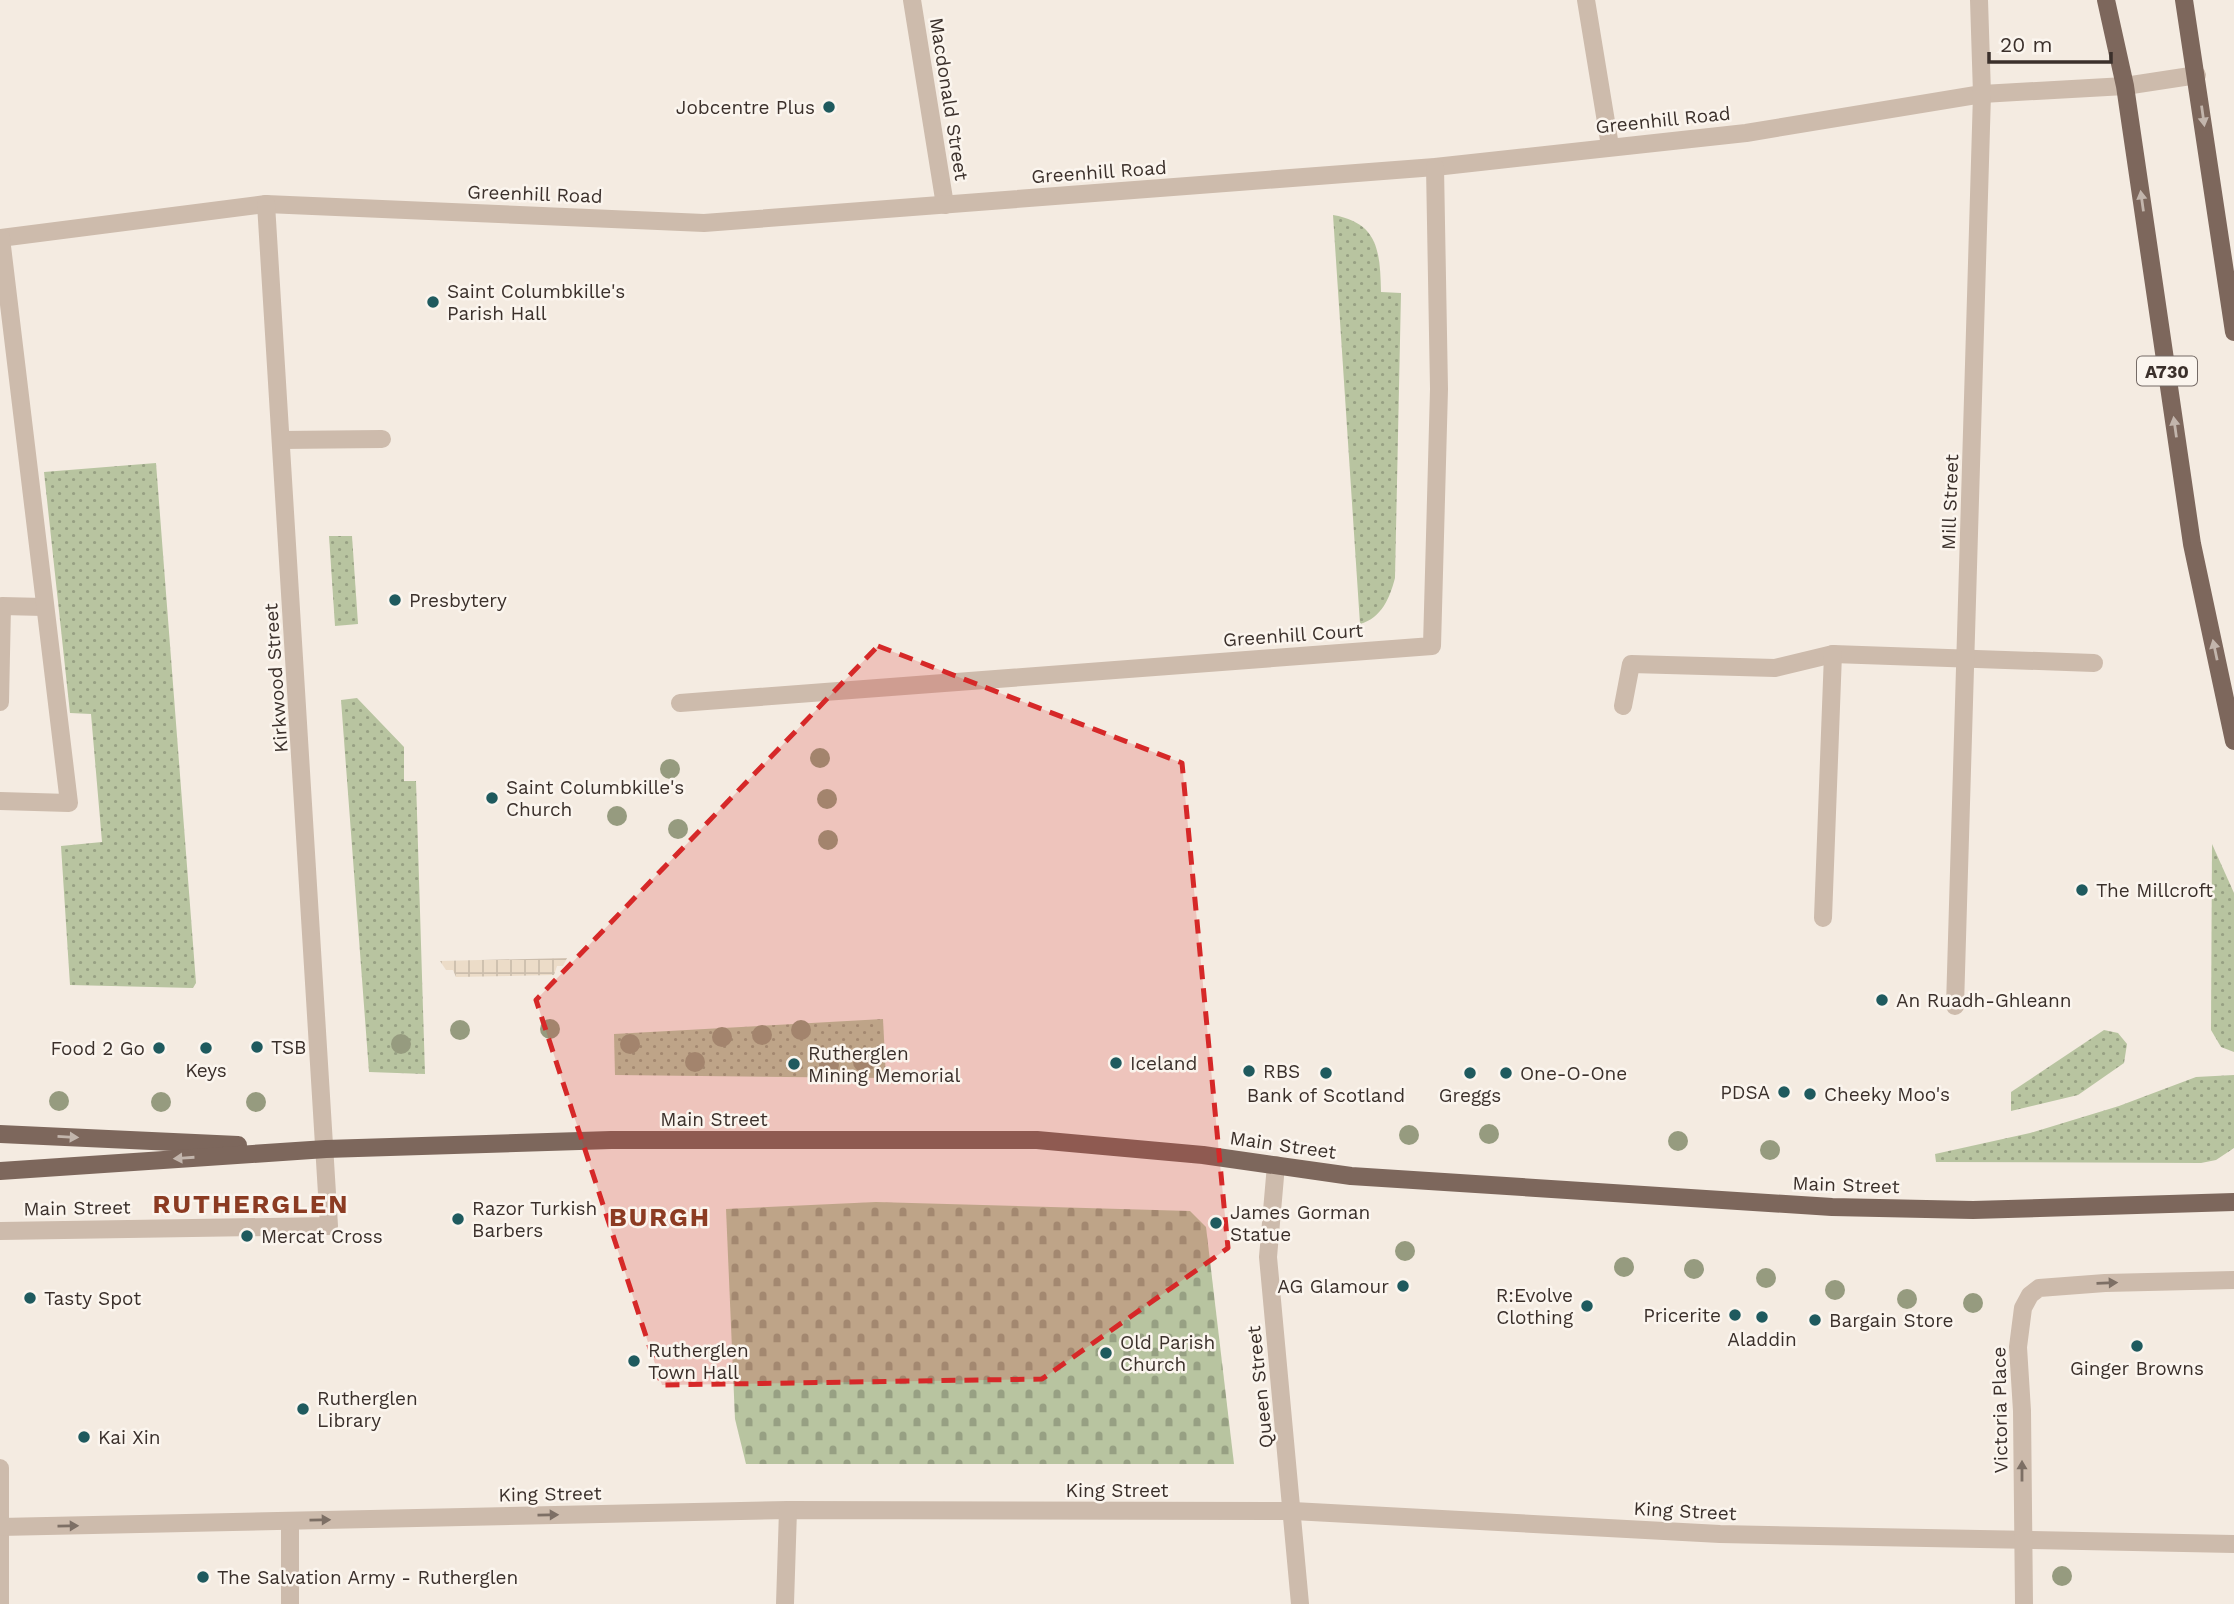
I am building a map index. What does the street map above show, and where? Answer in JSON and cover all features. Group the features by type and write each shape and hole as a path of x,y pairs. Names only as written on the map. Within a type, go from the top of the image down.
{"main road":[{"name":"A730","path":"2106,0 2125,86 2192,544 2234,741"},
{"path":"2184,0 2234,332"},
{"name":"Main Street","path":"0,1134 326,1149"},
{"name":"Main Street","path":"0,1171 326,1149 611,1140 1037,1140 1203,1155 1351,1176 1832,1207 1973,1210 2234,1202"}],"street":[{"name":"Macdonald Street","path":"912,0 945,205"},
{"path":"1586,0 1610,146"},
{"name":"Mill Street","path":"1955,1006 1982,94 1979,0"},
{"name":"Greenhill Road","path":"0,238 267,204 704,223 1435,167 1746,133 1982,94 2125,86 2197,75"},
{"name":"Greenhill Court","path":"680,703 1432,646 1439,389 1435,167"},
{"name":"Kirkwood Street","path":"267,204 326,1149"},
{"path":"0,238 69,803 0,802"},
{"path":"281,440 382,439"},
{"path":"0,702 2,606 44,607"},
{"path":"1823,918 1833,654"},
{"path":"1623,706 1631,664 1775,668 1833,654 2094,663"},
{"name":"Main Street","path":"0,1231 329,1226 326,1149"},
{"name":"Queen Street","path":"1276,1165 1268,1257 1300,1604"},
{"name":"Victoria Place","path":"2024,1604 2022,1411 2018,1347 2023,1308 2030,1295 2039,1288 2105,1283 2234,1280"},
{"path":"0,1468 0,1604"},
{"path":"785,1604 788,1510"},
{"name":"King Street","path":"1,1527 788,1510 1293,1511 1720,1534 2234,1544"},
{"path":"290,1521 290,1604"}],"highlighted area":[{"path":"878,646 1182,763 1228,1248 1042,1379 662,1385 536,1000"}],"green space":[{"path":"1333,215 1348,219 1368,232 1378,252 1381,292 1401,293 1395,578 1388,599 1379,612 1360,624"},
{"path":"156,463 196,983 193,988 70,985 61,846 102,842 91,714 70,713 44,472"},
{"path":"329,536 352,536 358,624 335,626"},
{"path":"357,698 404,747 404,781 416,781 425,1074 369,1072 341,700"},
{"path":"2212,844 2234,893 2234,1052 2221,1047 2211,1030"},
{"path":"883,1019 886,1078 615,1075 614,1034"},
{"path":"2104,1030 2118,1033 2127,1044 2124,1063 2078,1095 2011,1111 2011,1092"},
{"path":"2234,1075 2234,1148 2216,1160 2201,1163 1936,1162 1935,1154 2030,1133 2119,1106 2196,1077"},
{"path":"876,1202 1190,1211 1206,1227 1234,1464 746,1464 735,1419 726,1209"}],"shaded area":[{"path":"567,958 563,966 557,966 554,975 456,977 453,970 446,970 440,961"}],"place":[{"name":"Jobcentre Plus","path":"829,107"},
{"name":"Saint Columbkille's Parish Hall","path":"433,302"},
{"name":"Presbytery","path":"395,600"},
{"name":"Saint Columbkille's Church","path":"492,798"},
{"name":"The Millcroft","path":"2082,890"},
{"name":"An Ruadh-Ghleann","path":"1882,1000"},
{"name":"TSB","path":"257,1047"},
{"name":"Food 2 Go","path":"159,1048"},
{"name":"Keys","path":"206,1048"},
{"name":"Iceland","path":"1116,1063"},
{"name":"Rutherglen Mining Memorial","path":"794,1064"},
{"name":"RBS","path":"1249,1071"},
{"name":"Bank of Scotland","path":"1326,1073"},
{"name":"Greggs","path":"1470,1073"},
{"name":"One-O-One","path":"1506,1073"},
{"name":"PDSA","path":"1784,1092"},
{"name":"Cheeky Moo's","path":"1810,1094"},
{"name":"Razor Turkish Barbers","path":"458,1219"},
{"name":"James Gorman Statue","path":"1216,1223"},
{"name":"Mercat Cross","path":"247,1236"},
{"name":"AG Glamour","path":"1403,1286"},
{"name":"Tasty Spot","path":"30,1298"},
{"name":"R:Evolve Clothing","path":"1587,1306"},
{"name":"Pricerite","path":"1735,1315"},
{"name":"Aladdin","path":"1762,1317"},
{"name":"Bargain Store","path":"1815,1320"},
{"name":"Ginger Browns","path":"2137,1346"},
{"name":"Old Parish Church","path":"1106,1353"},
{"name":"Rutherglen Town Hall","path":"634,1361"},
{"name":"Rutherglen Library","path":"303,1409"},
{"name":"Kai Xin","path":"84,1437"},
{"name":"The Salvation Army - Rutherglen","path":"203,1577"}],"district":[{"name":"RUTHERGLEN","path":"251,1204"},
{"name":"BURGH","path":"660,1217"}]}
